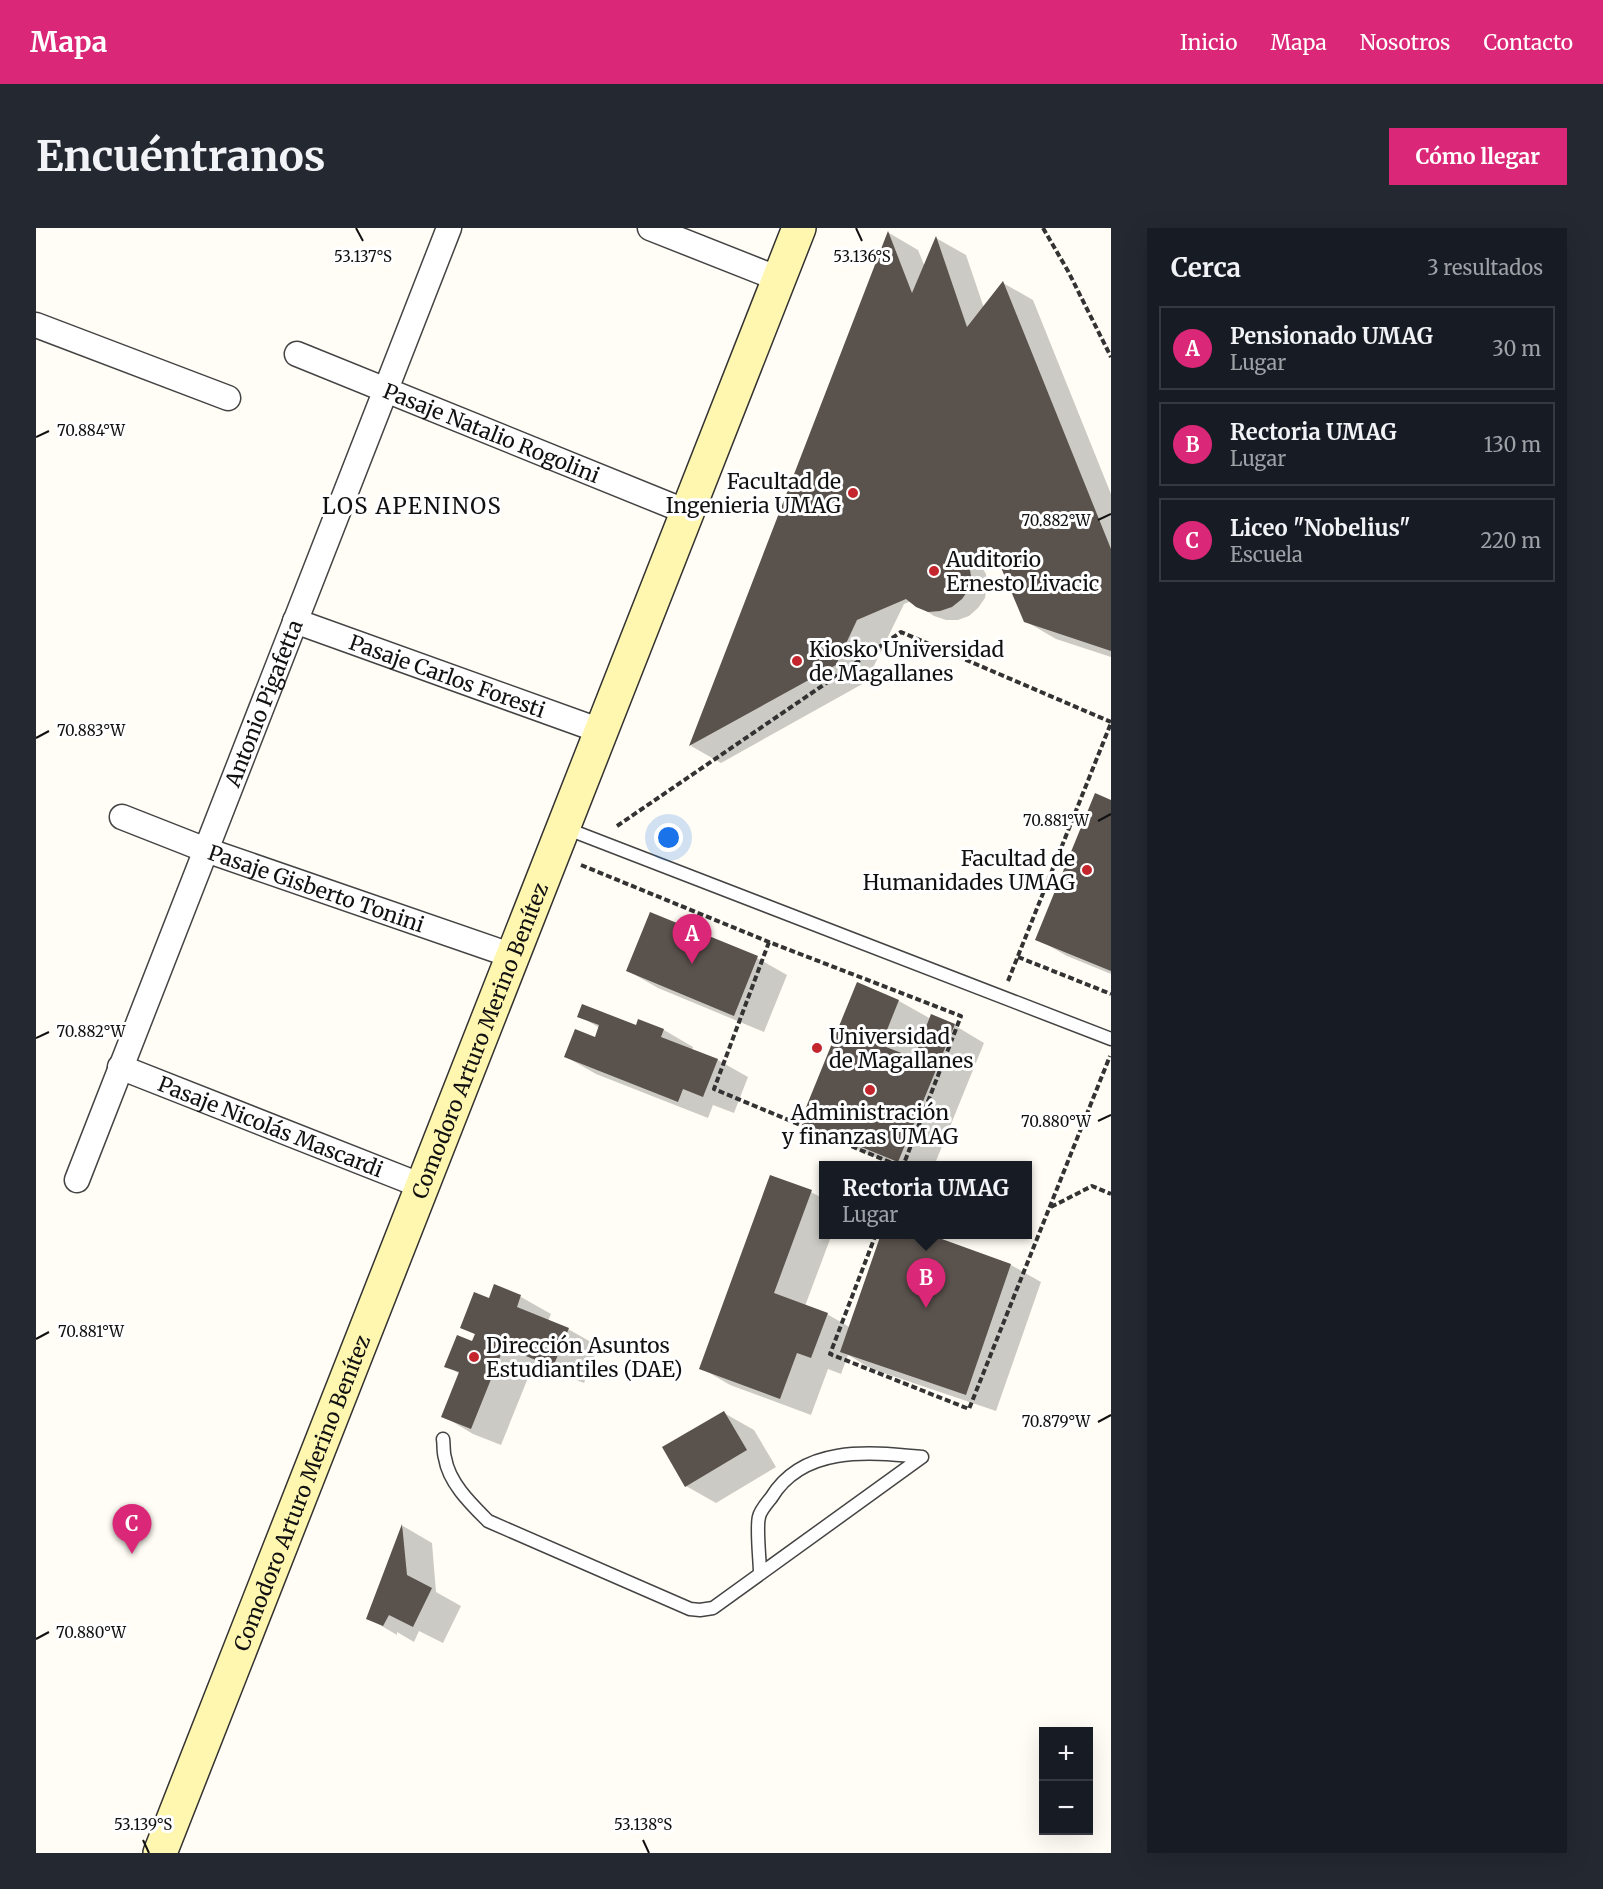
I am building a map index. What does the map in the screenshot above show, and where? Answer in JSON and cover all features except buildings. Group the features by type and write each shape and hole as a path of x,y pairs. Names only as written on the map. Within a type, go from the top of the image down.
{"main road":[{"name":"Comodoro Arturo Merino Benítez","path":"160,1853 799,228"}],"street":[{"name":"Antonio Pigafetta","path":"77,1180 449,228"},
{"path":"650,228 779,279"},
{"path":"36,325 228,398"},
{"name":"Pasaje Natalio Rogolini","path":"297,354 687,512"},
{"name":"Pasaje Carlos Foresti","path":"295,621 601,731"},
{"name":"Pasaje Gisberto Tonini","path":"122,817 206,850 513,956"},
{"name":"Pasaje Nicolás Mascardi","path":"120,1067 422,1186"}],"lane":[{"path":"558,841 596,840 1111,1039"},
{"path":"443,1439 444,1458 448,1470 471,1504 488,1521 690,1609 700,1610 713,1608 922,1457 872,1453 846,1454 812,1462 779,1483 759,1517 760,1573"}],"path":[{"path":"1043,228 1068,271 1111,357"},
{"path":"596,840 901,632 1111,723 1002,995"},
{"path":"558,841 769,942 961,1016 903,1161"},
{"path":"769,942 714,1089 889,1161"},
{"path":"1018,957 1111,994"},
{"path":"874,1239 830,1354 969,1409 1111,1053"},
{"path":"1050,1207 1092,1186 1111,1194"}],"place":[{"name":"Facultad de Ingenieria UMAG","path":"853,493"},
{"name":"Auditorio Ernesto Livacic","path":"934,571"},
{"name":"Kiosko Universidad de Magallanes","path":"797,661"},
{"name":"Facultad de Humanidades UMAG","path":"1087,870"},
{"name":"Pensionado UMAG","path":"692,964"},
{"name":"Universidad de Magallanes","path":"817,1048"},
{"name":"Administración y finanzas UMAG","path":"870,1090"},
{"name":"Rectoria UMAG","path":"926,1308"},
{"name":"Dirección Asuntos Estudiantiles (DAE)","path":"474,1357"},
{"name":"Liceo \"Nobelius\"","path":"132,1554"}],"district":[{"name":"LOS APENINOS","path":"412,506"}]}
